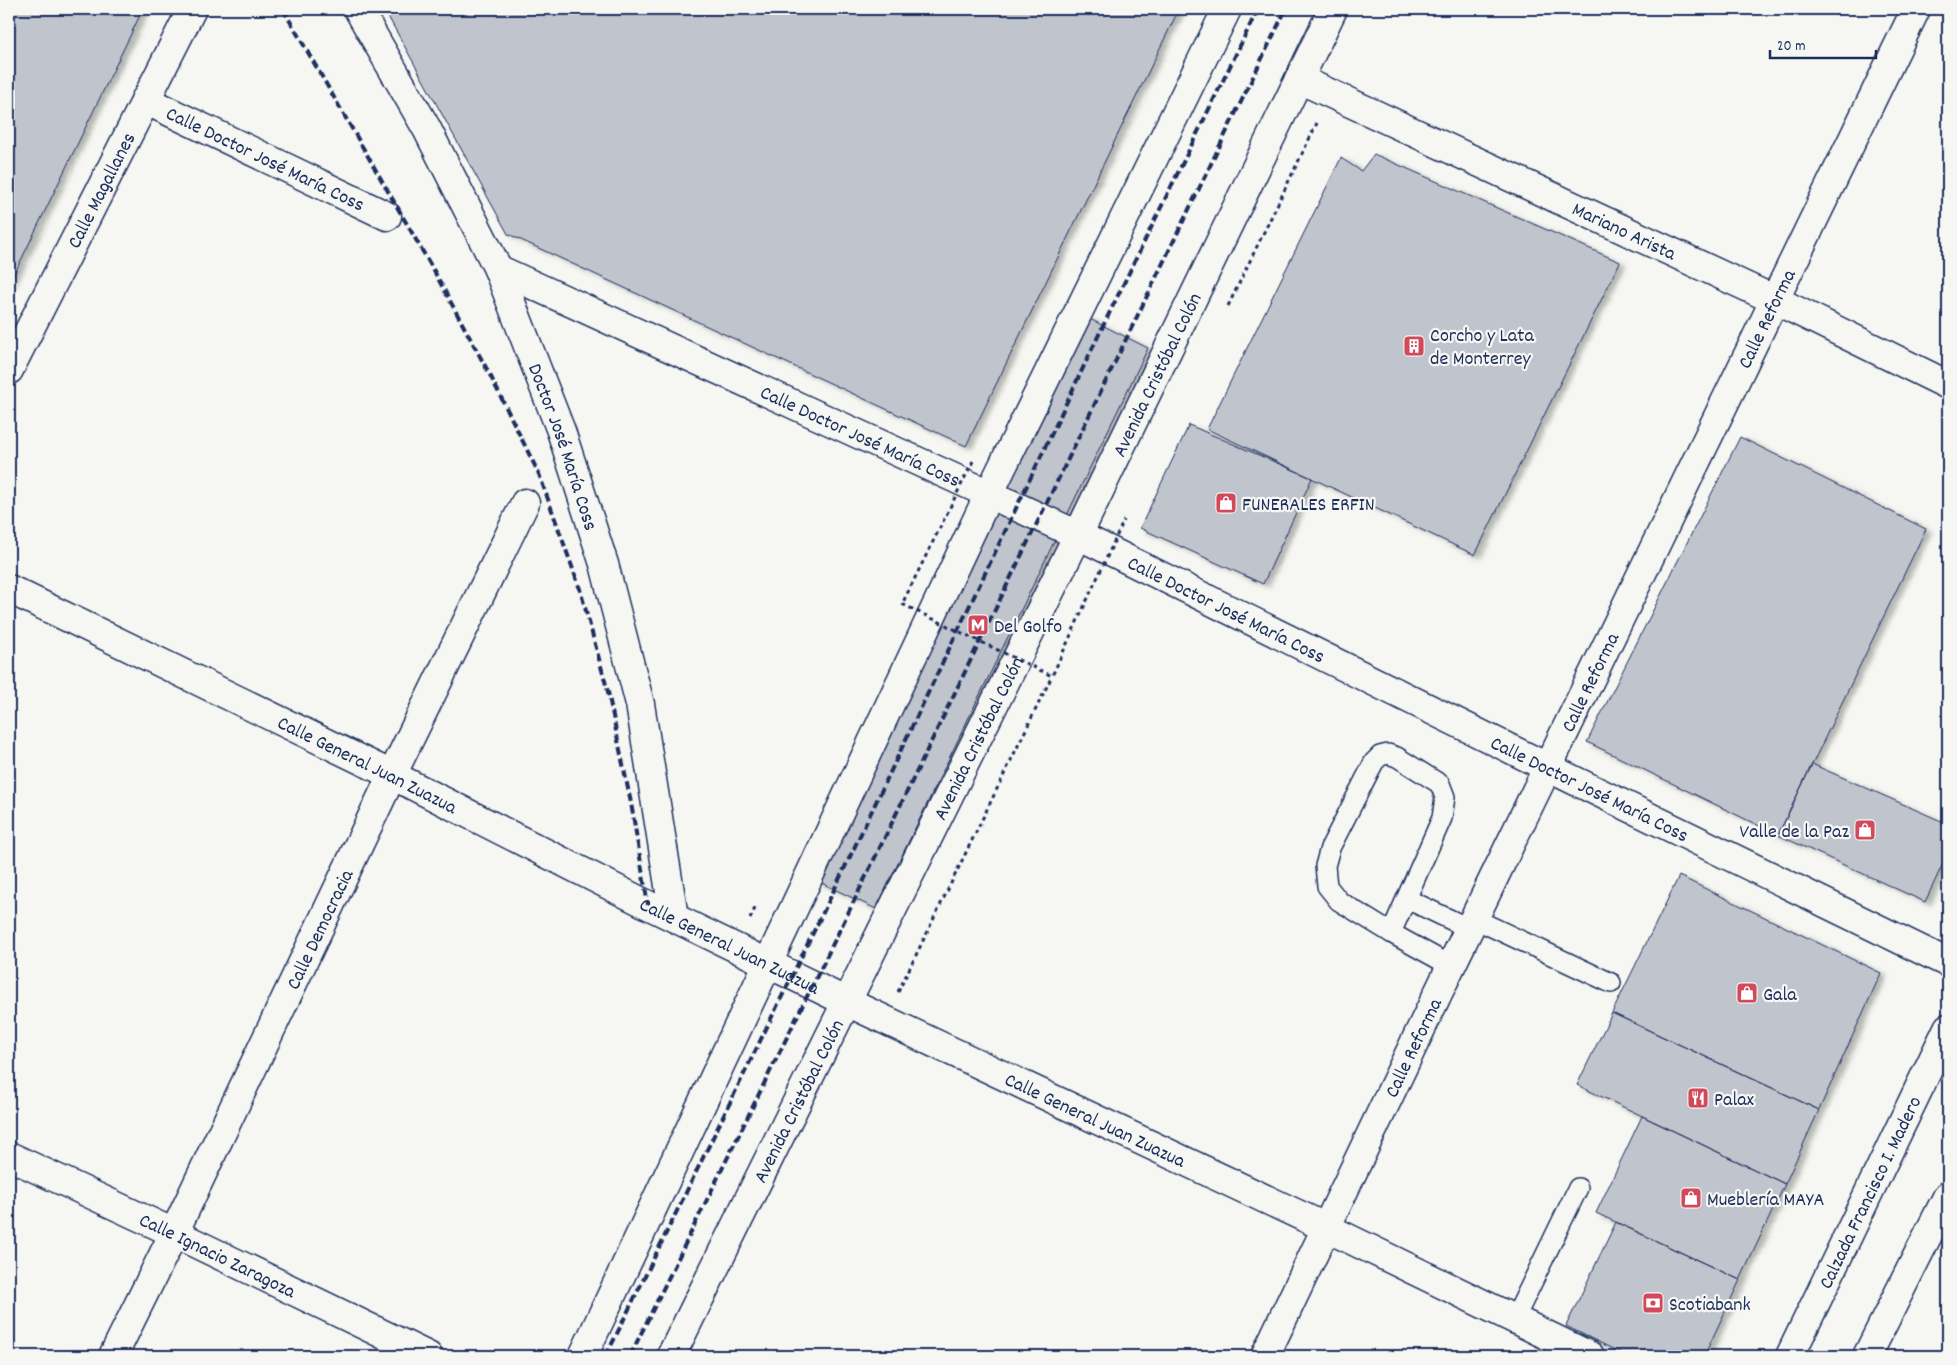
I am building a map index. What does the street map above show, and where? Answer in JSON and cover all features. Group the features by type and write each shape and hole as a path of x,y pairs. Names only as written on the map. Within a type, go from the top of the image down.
{"street":[{"name":"Calle Magallanes","path":"9,370 192,9"},
{"name":"Doctor José María Coss","path":"358,9 427,129 498,269 561,431 604,564 640,704 674,917"},
{"path":"583,1356 770,963 989,494 1227,9"},
{"name":"Avenida Cristóbal Colón","path":"671,1356 1078,535 1333,9"},
{"name":"Calle Reforma","path":"1265,1356 1451,966 1549,768 1916,9"},
{"name":"Mariano Arista","path":"1299,79 1775,300 1948,384"},
{"name":"Calle Doctor José María Coss","path":"145,100 387,216"},
{"name":"Calle Doctor José María Coss","path":"498,269 1078,535 1948,963"},
{"name":"Calle Democracia","path":"113,1356 525,503"},
{"name":"Calle General Juan Zuazua","path":"9,589 392,776 847,1002 1327,1228 1590,1356"},
{"name":"Calzada Francisco I. Madero","path":"1790,1356 1948,1028"},
{"name":"Calle Ignacio Zaragoza","path":"9,1156 174,1232 428,1356"},
{"path":"1867,1356 1948,1195"}],"lane":[{"path":"1391,933 1442,818 1446,797 1440,784 1397,757 1388,754 1380,756 1374,762 1330,848 1325,866 1327,886 1339,901 1391,933 1451,966"},
{"path":"1407,899 1472,924 1612,983"},
{"path":"1514,1320 1578,1188"}],"path":[{"path":"1227,308 1332,94"},
{"path":"973,460 902,604 1052,676"},
{"path":"885,1020 1052,676 1124,520"}],"building":[{"path":"9,9 143,9 9,285"},
{"path":"384,9 1179,9 966,446 508,234"},
{"name":"Corcho y Lata de Monterrey","path":"1374,154 1620,262 1475,555 1207,429 1341,158 1361,171"},
{"path":"1086,317 1148,348 876,909 813,879"},
{"name":"FUNERALES ERFIN","path":"1189,425 1312,478 1263,584 1140,528"},
{"path":"1740,437 1926,529 1778,835 1587,742"},
{"name":"Valle de la Paz","path":"1812,764 1948,824 1948,853 1925,902 1778,835"},
{"name":"Gala","path":"1679,876 1881,973 1819,1110 1612,1013"},
{"name":"Palax","path":"1612,1013 1819,1110 1785,1184 1577,1085"},
{"name":"Mueblería MAYA","path":"1642,1116 1785,1184 1740,1280 1596,1213"},
{"name":"Scotiabank","path":"1616,1222 1740,1280 1704,1356 1627,1356 1566,1326"},
{"path":"1948,1339 1948,1356 1940,1356"}],"railway":[{"path":"283,9 434,271 490,375 539,474 580,589 608,692 631,803 648,905"},
{"path":"606,1356 835,888 1103,326 1258,9"},
{"path":"630,1356 854,901 1286,9"}],"place":[{"name":"Corcho y Lata de Monterrey","path":"1414,346"},
{"name":"FUNERALES ERFIN","path":"1226,503"},
{"name":"Del Golfo","path":"978,625"},
{"name":"Valle de la Paz","path":"1865,830"},
{"name":"Gala","path":"1747,993"},
{"name":"Palax","path":"1698,1098"},
{"name":"Mueblería MAYA","path":"1691,1198"},
{"name":"Scotiabank","path":"1653,1303"}]}
